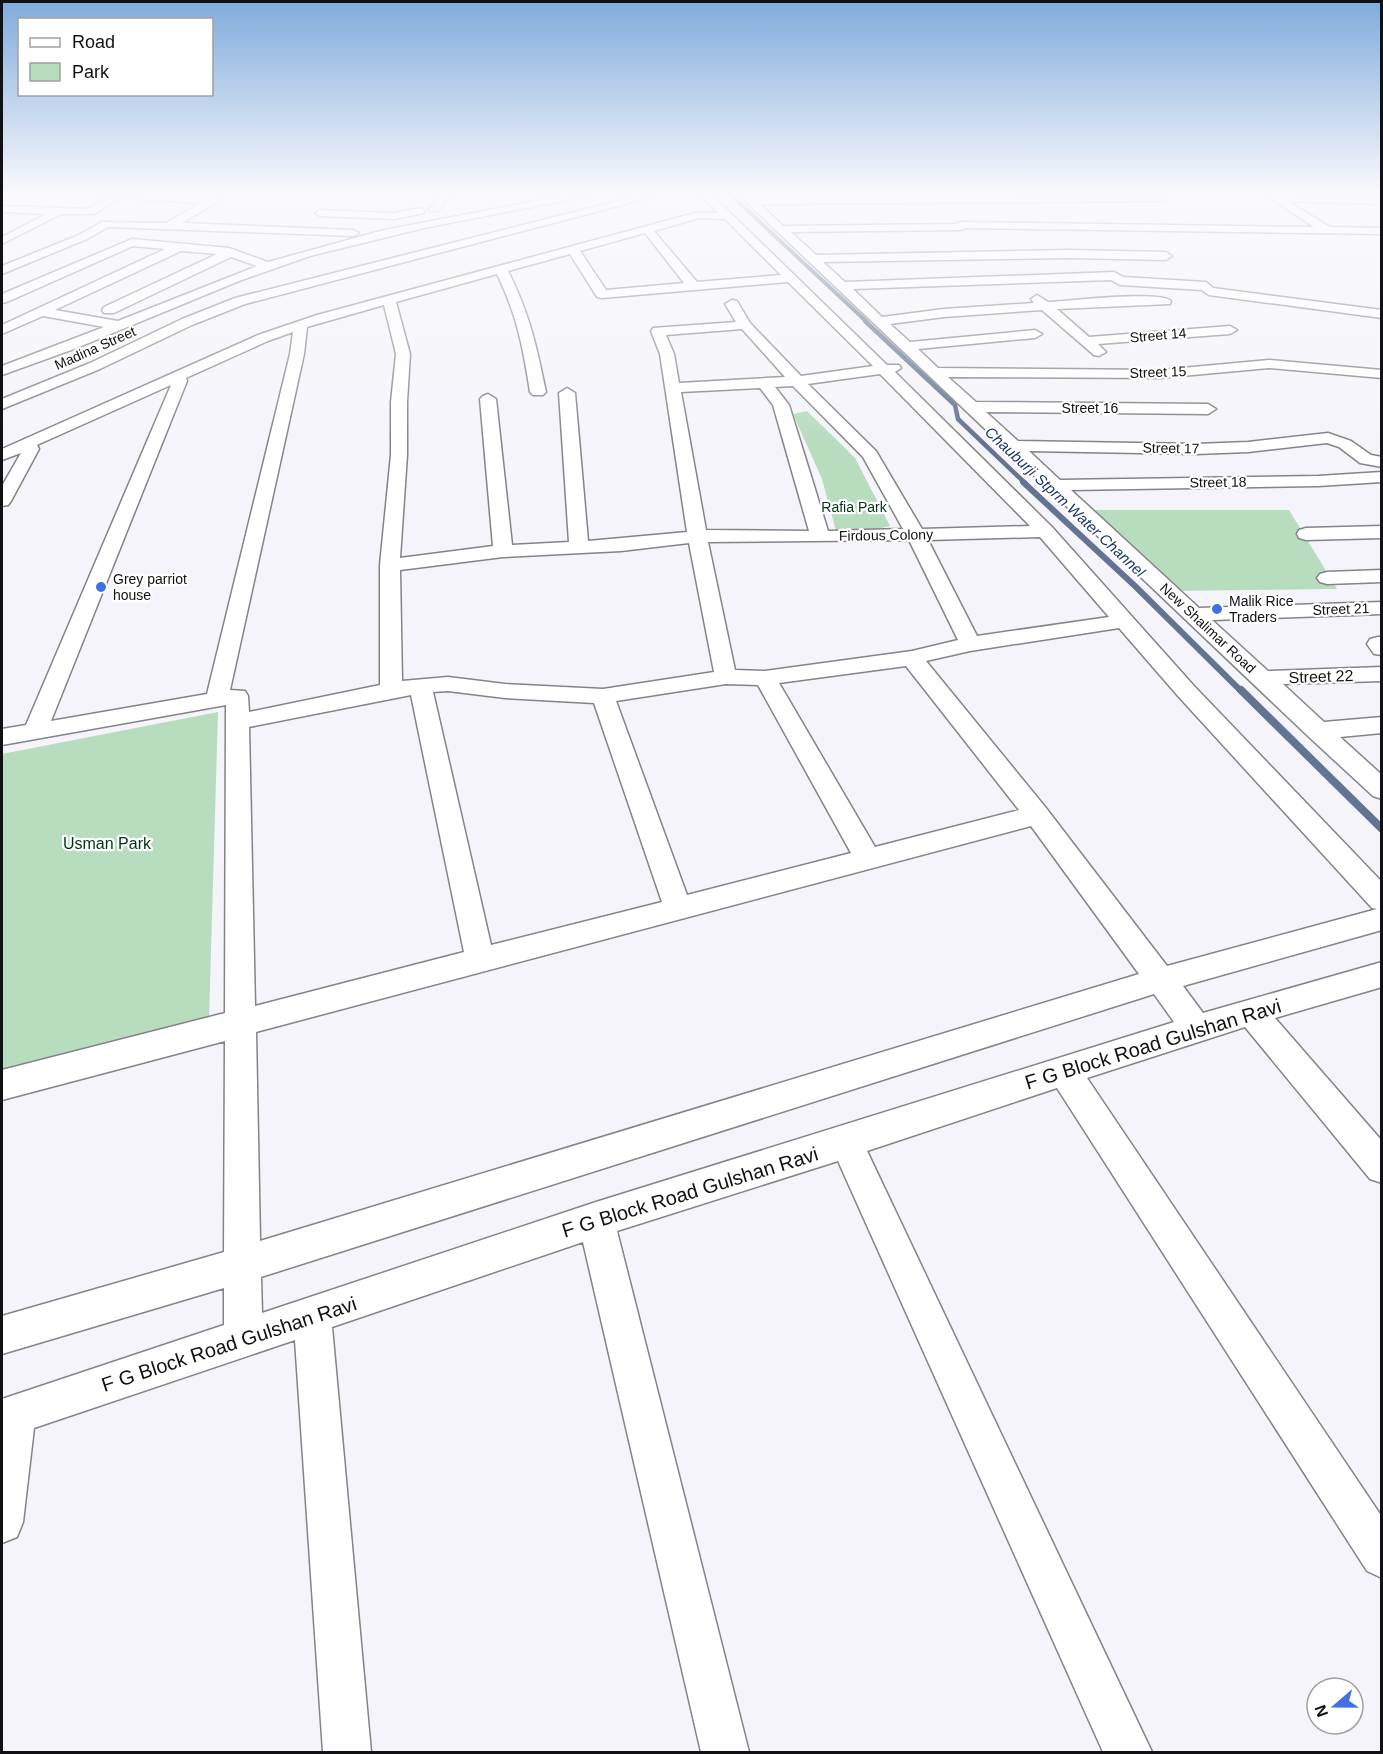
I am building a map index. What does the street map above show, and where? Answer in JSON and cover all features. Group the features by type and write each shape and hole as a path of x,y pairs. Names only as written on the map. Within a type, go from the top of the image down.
{"street":[{"path":"2,299 50,278"},
{"path":"2,330 115,278"},
{"path":"90,320 176,278"},
{"path":"2,371 238,278"},
{"name":"Madina Street","path":"2,404 95,366 187,322 240,301 331,278"},
{"path":"2,455 263,338 389,299 468,278"},
{"path":"505,278 519,306 527,332 538,392"},
{"path":"592,278 602,294 694,287 768,278"},
{"path":"687,278 694,287"},
{"path":"794,278 887,369 1045,531 1186,691 1382,900"},
{"name":"New Shalimar Road","path":"832,278 907,346 925,367 972,407 1382,790"},
{"path":"842,286 1055,278"},
{"path":"1116,278 1120,281 1206,286 1209,291 1377,313"},
{"path":"1018,279 1044,307 1126,374"},
{"path":"389,299 403,354 399,402 399,455 390,565 391,690"},
{"path":"879,321 944,313 1139,300 1178,301"},
{"path":"732,304 746,325 797,381 870,455 916,535 970,644"},
{"path":"2,305 118,325"},
{"path":"217,699 297,354 301,325"},
{"path":"726,677 706,589 667,354 658,330 746,325"},
{"name":"Street 14","path":"1086,341 1230,330"},
{"path":"907,346 1035,334"},
{"path":"36,345 60,350"},
{"name":"Street 15","path":"887,369 925,367 1160,374 1269,364 1382,374"},
{"path":"671,388 797,381 887,369"},
{"path":"35,731 180,381 173,377"},
{"name":"Firdous Colony","path":"764,383 781,405 820,537 1045,531"},
{"path":"567,393 579,547"},
{"path":"488,399 503,551"},
{"name":"Street 16","path":"972,407 1208,408"},
{"name":"Street 17","path":"1013,446 1196,449 1248,447 1328,438"},
{"name":"Street 18","path":"1054,485 1318,481 1382,475 1374,460 1345,444 1328,438"},
{"path":"2,501 31,449 28,444"},
{"path":"1306,534 1382,532"},
{"path":"390,565 503,551 579,547 698,536 820,537"},
{"path":"1327,578 1382,576"},
{"name":"Street 21","path":"1193,614 1382,608"},
{"path":"237,722 420,686 448,684 505,691 603,696 726,677 765,678 912,658 970,644 1125,621"},
{"path":"1382,644 1378,644 1382,649"},
{"path":"912,658 1037,815 1197,1028"},
{"name":"Street 22","path":"1261,678 1382,674"},
{"path":"765,678 868,859"},
{"path":"420,686 480,960"},
{"path":"2,737 237,696 242,1022 243,1340"},
{"path":"603,696 678,908"},
{"path":"1317,731 1382,724"},
{"path":"2,1085 1037,815"},
{"path":"2,1335 241,1265 1160,980 1382,919"},
{"name":"F G Block Road Gulshan Ravi","path":"8,1417 596,1220 1197,1028 1382,974"},
{"path":"1252,1013 1382,1167"},
{"path":"1065,1071 1382,1556"},
{"path":"846,1142 1128,1752"},
{"path":"596,1220 725,1752"},
{"path":"312,1317 347,1752"},
{"path":"2,1522 8,1417"}],"green space":[{"name":"Rafia Park","path":"807,411 855,458 890,526 838,538 822,479 793,414"},
{"path":"1082,510 1289,510 1337,589 1168,591"},
{"name":"Usman Park","path":"218,712 209,1019 2,1070 2,754"}],"waterway":[{"name":"Chauburji Stprm Water Channel","path":"820,278 867,322"},
{"name":"Chauburji Stprm Water Channel","path":"865,321 955,405 958,419 1025,483"},
{"name":"Chauburji Stprm Water Channel","path":"1023,482 1135,586 1242,692"},
{"name":"Chauburji Stprm Water Channel","path":"1241,690 1382,829"}],"place":[{"name":"Grey parriot house","path":"101,587"},
{"name":"Malik Rice Traders","path":"1217,609"}]}
